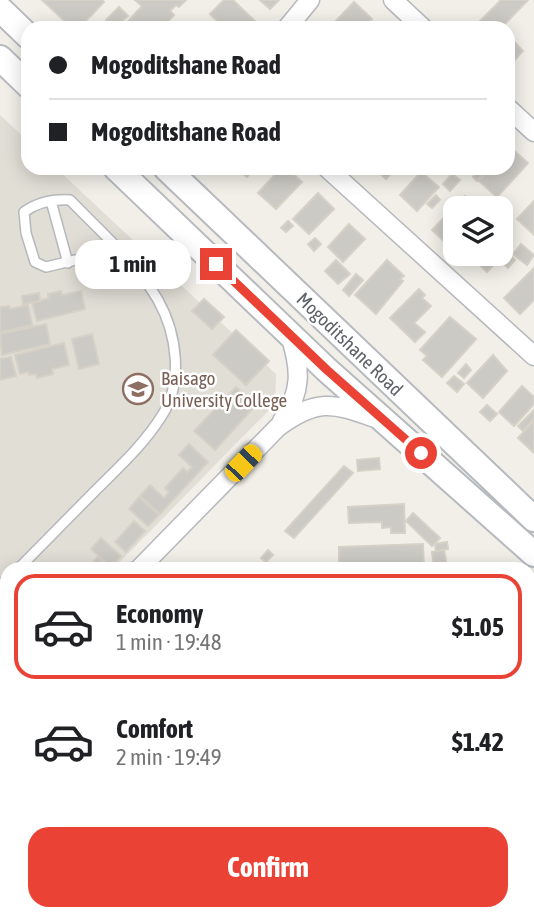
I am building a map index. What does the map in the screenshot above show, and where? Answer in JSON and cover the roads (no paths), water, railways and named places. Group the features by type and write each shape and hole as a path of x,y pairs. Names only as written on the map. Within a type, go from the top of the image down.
{"main road":[{"path":"0,9 21,29"},
{"path":"0,58 21,78"},
{"name":"Mogoditshane Road","path":"123,175 290,335 534,554"},
{"name":"Mogoditshane Road","path":"173,175 534,519"}],"street":[{"path":"293,21 310,0"},
{"path":"393,0 416,21"},
{"path":"515,114 534,132"},
{"path":"335,175 534,356"},
{"path":"146,562 278,427 291,407 297,391 297,361 290,335"},
{"path":"278,427 308,408 326,404 344,407 385,421"}],"lane":[{"path":"25,562 140,445 163,415 175,379 175,354 169,324 158,299 117,250 70,200 36,204 24,212 26,233 35,262 46,267 117,250"},
{"path":"51,201 68,263"}],"place":[{"name":"Baisago University College","path":"138,389"}]}
